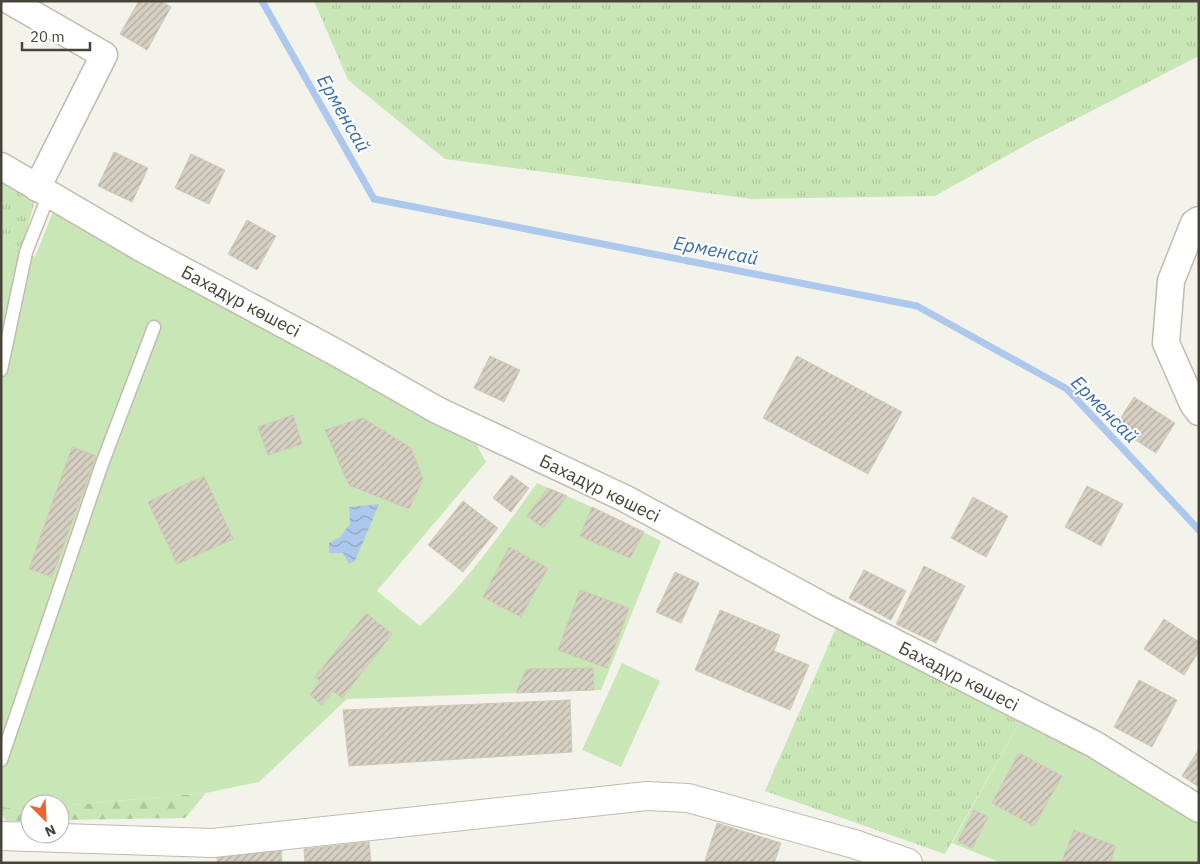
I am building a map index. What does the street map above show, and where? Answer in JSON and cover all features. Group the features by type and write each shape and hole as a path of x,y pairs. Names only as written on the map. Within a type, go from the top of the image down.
{"street":[{"path":"10,1 104,55 43,191"},
{"name":"Бахадүр көшесі","path":"1,166 143,249 337,352 437,410 624,498 823,606 1094,744 1199,809"},
{"path":"1196,221 1170,281 1166,342 1193,404 1199,412"},
{"path":"1,836 213,843 647,796 688,798 854,844 908,863"}],"lane":[{"path":"1,370 26,252 43,191"},
{"path":"1,760 102,464 154,327"}],"green space":[{"path":"314,1 1199,1 1199,56 1033,141 935,196 753,199 445,159 348,80"},
{"path":"1,177 36,197 21,250 1,240"},
{"path":"55,207 473,438 486,462 377,591 420,626 468,575 537,483 592,507 661,541 601,690 347,699 259,782 206,793 70,805 70,794 20,794 20,808 1,807 1,240 35,257"},
{"path":"839,621 1023,716 945,854 765,791"},
{"path":"622,663 660,681 621,767 582,750"},
{"path":"1023,716 1199,821 1199,863 1002,863 952,843"},
{"path":"206,793 185,818 70,820 70,805"},
{"path":"1,807 20,808 20,821 6,821 1,813"}],"water":[{"path":"379,504 355,561 349,564 343,553 329,553 329,543 340,537 350,524 349,507"}],"building":[{"path":"139,1 161,1 171,7 147,50 120,34"},
{"path":"114,152 148,168 132,202 98,186"},
{"path":"191,154 225,170 209,204 175,188"},
{"path":"247,220 276,236 257,270 228,254"},
{"path":"490,356 520,370 504,402 474,388"},
{"path":"797,356 902,412 868,474 763,418"},
{"path":"1134,397 1175,423 1156,453 1115,427"},
{"path":"293,415 302,444 268,455 258,427"},
{"path":"363,418 411,448 423,479 409,509 349,485 325,430"},
{"path":"72,447 96,456 52,577 29,569"},
{"path":"511,475 529,488 511,512 493,498"},
{"path":"204,476 233,539 177,564 148,502"},
{"path":"1087,486 1123,504 1101,546 1065,527"},
{"path":"548,488 567,496 543,528 527,516"},
{"path":"973,497 1008,516 986,557 951,538"},
{"path":"463,501 498,528 463,572 428,545"},
{"path":"592,507 644,532 630,558 580,536"},
{"path":"509,547 548,568 521,617 483,597"},
{"path":"924,566 965,586 936,643 896,624"},
{"path":"864,570 906,591 891,620 849,598"},
{"path":"675,572 699,583 681,623 656,612"},
{"path":"580,590 629,608 607,668 558,650"},
{"path":"720,610 780,635 774,651 809,665 790,710 695,670"},
{"path":"366,613 392,634 342,698 333,691 322,705 310,695 320,681 315,677"},
{"path":"1164,619 1199,642 1199,651 1184,675 1144,649"},
{"path":"593,668 594,690 516,693 526,669"},
{"path":"1139,680 1177,700 1152,747 1114,727"},
{"path":"570,700 572,752 349,766 343,710"},
{"path":"1199,749 1199,787 1182,776"},
{"path":"1019,753 1062,776 1034,826 992,803"},
{"path":"974,810 988,817 972,848 958,841"},
{"path":"717,823 781,843 774,863 711,863 705,861"},
{"path":"1074,830 1116,846 1110,863 1061,863"},
{"path":"369,842 371,863 305,863 304,849"},
{"path":"281,849 282,863 217,863 217,856"}],"waterway":[{"name":"Ерменсай","path":"262,1 374,199 917,306 1067,389 1199,530"}]}
